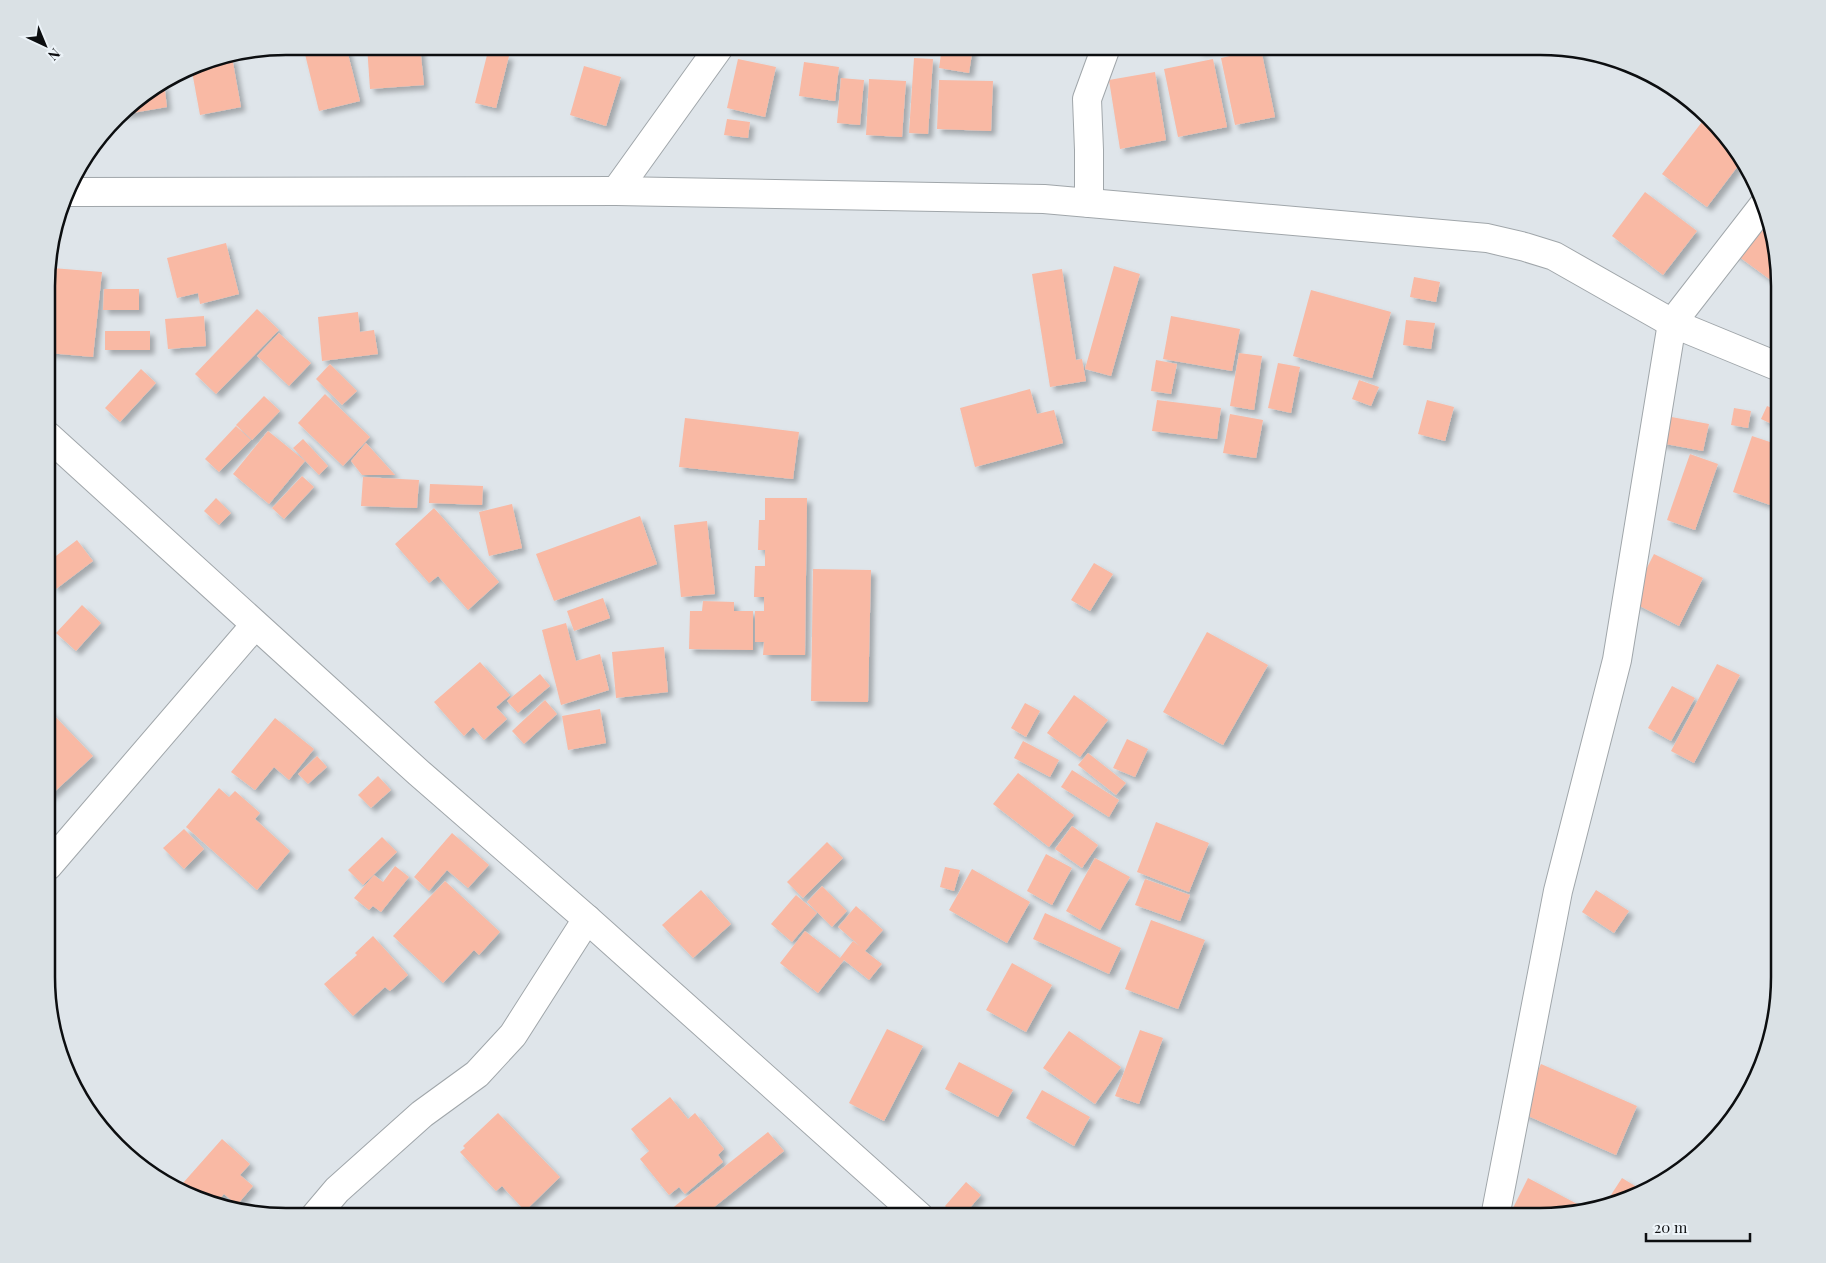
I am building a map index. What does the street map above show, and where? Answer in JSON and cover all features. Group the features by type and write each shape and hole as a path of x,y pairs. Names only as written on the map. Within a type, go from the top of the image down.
{"street":[{"path":"616,191 714,55"},
{"path":"1089,203 1087,99 1103,55"},
{"path":"75,192 616,191 1044,199 1487,238 1554,256 1672,323 1771,364"},
{"path":"1497,1208 1558,891 1617,660 1672,323 1759,211"},
{"path":"55,442 419,773 588,919 911,1208"},
{"path":"55,858 255,625"},
{"path":"322,1208 338,1190 422,1114 477,1074 514,1035 588,919"}],"building":[{"path":"305,55 348,55 360,101 319,111"},
{"path":"368,55 421,55 424,85 370,89"},
{"path":"487,55 509,56 496,108 475,103"},
{"path":"941,55 972,55 969,73 939,68"},
{"path":"1234,55 1262,55 1275,117 1235,125 1221,58"},
{"path":"914,58 933,59 928,134 909,133"},
{"path":"738,59 776,67 765,117 727,108"},
{"path":"1213,59 1227,127 1178,137 1164,69"},
{"path":"233,61 241,107 200,115 193,75 211,67"},
{"path":"804,62 839,67 835,101 799,96"},
{"path":"584,66 621,77 606,126 570,115"},
{"path":"1155,72 1166,140 1120,149 1109,80"},
{"path":"841,78 864,80 860,125 837,123"},
{"path":"869,79 906,81 902,137 866,135"},
{"path":"939,80 993,81 991,131 937,129"},
{"path":"165,89 167,107 133,113"},
{"path":"727,119 750,122 748,138 724,135"},
{"path":"1702,122 1723,145 1738,166 1707,207 1662,174"},
{"path":"1645,192 1697,231 1663,275 1612,236"},
{"path":"1761,217 1767,241 1771,280 1731,251"},
{"path":"226,243 239,294 200,304 198,293 177,298 167,258"},
{"path":"1114,266 1140,274 1111,376 1085,369"},
{"path":"55,268 102,272 93,357 55,354"},
{"path":"1062,269 1076,360 1082,359 1086,381 1050,387 1032,274"},
{"path":"1414,277 1440,282 1436,302 1410,297"},
{"path":"104,289 139,289 139,310 103,310"},
{"path":"1311,290 1391,312 1372,378 1293,356"},
{"path":"257,309 279,330 216,394 195,374"},
{"path":"358,312 360,332 374,330 378,354 322,361 318,317"},
{"path":"204,316 206,346 168,349 165,319"},
{"path":"1171,316 1240,329 1232,371 1163,359"},
{"path":"1406,320 1435,323 1431,349 1403,345"},
{"path":"105,331 150,331 150,350 105,350"},
{"path":"279,333 311,363 289,386 257,356"},
{"path":"1239,353 1262,356 1254,410 1230,406"},
{"path":"1156,360 1177,364 1171,394 1151,391"},
{"path":"1278,363 1300,367 1291,413 1268,408"},
{"path":"330,364 357,391 342,405 316,379"},
{"path":"141,369 156,383 120,422 105,408"},
{"path":"1359,380 1379,387 1371,406 1352,399"},
{"path":"1030,389 1037,414 1054,410 1063,443 975,467 960,408"},
{"path":"325,394 370,437 343,466 298,423"},
{"path":"264,396 280,411 252,440 236,425"},
{"path":"1157,400 1221,408 1217,439 1152,431"},
{"path":"1427,400 1454,407 1445,441 1418,434"},
{"path":"1767,406 1771,408 1771,424 1761,419"},
{"path":"1734,408 1751,411 1748,428 1731,425"},
{"path":"1230,414 1263,420 1256,458 1223,453"},
{"path":"1666,416 1709,424 1703,451 1660,443"},
{"path":"685,418 799,432 793,479 679,467"},
{"path":"236,426 251,440 219,472 205,459"},
{"path":"268,431 305,461 269,504 233,474"},
{"path":"1752,436 1771,442 1770,505 1733,492"},
{"path":"303,439 328,466 319,475 293,448"},
{"path":"366,443 395,475 362,475 351,461"},
{"path":"1690,454 1718,464 1695,530 1667,520"},
{"path":"302,476 314,487 284,519 272,508"},
{"path":"363,477 419,480 417,508 361,506"},
{"path":"430,484 483,486 482,505 429,503"},
{"path":"216,498 231,513 219,525 204,511"},
{"path":"765,498 807,498 805,655 763,655 764,642 755,642 755,611 764,611 764,597 754,597 755,566 765,566 765,550 758,550 759,520 765,520"},
{"path":"512,504 522,548 489,556 479,512"},
{"path":"434,508 499,582 468,610 438,576 429,583 395,544"},
{"path":"640,516 657,564 554,601 536,554"},
{"path":"707,521 715,594 681,597 674,525"},
{"path":"77,540 93,561 56,589 55,557"},
{"path":"1654,554 1703,578 1679,626 1630,601"},
{"path":"1094,563 1113,574 1090,611 1071,600"},
{"path":"813,569 871,570 868,702 811,701"},
{"path":"603,598 610,618 574,631 567,611"},
{"path":"703,601 734,602 734,611 753,611 753,650 689,649 690,611 702,611"},
{"path":"82,605 101,623 76,651 56,633"},
{"path":"566,623 576,661 600,654 609,690 561,705 542,630"},
{"path":"1207,632 1268,665 1223,745 1163,712"},
{"path":"664,647 668,692 616,698 612,652"},
{"path":"480,662 510,695 496,707 507,719 484,740 473,727 464,736 434,702"},
{"path":"1717,664 1740,675 1694,763 1671,751"},
{"path":"540,674 550,686 518,713 507,701"},
{"path":"1672,686 1695,698 1671,741 1648,728"},
{"path":"1074,695 1108,720 1080,757 1047,733"},
{"path":"545,700 557,714 524,744 512,731"},
{"path":"1025,703 1040,711 1026,737 1011,728"},
{"path":"600,709 606,743 568,750 562,716"},
{"path":"55,716 93,756 55,791"},
{"path":"275,718 314,749 289,780 274,767 255,790 231,772"},
{"path":"1127,739 1148,749 1135,777 1113,768"},
{"path":"1023,741 1059,760 1050,777 1014,758"},
{"path":"1088,753 1126,783 1116,795 1078,765"},
{"path":"317,756 327,767 308,784 298,774"},
{"path":"1072,770 1119,800 1109,817 1061,787"},
{"path":"1018,773 1074,815 1049,847 993,804"},
{"path":"378,776 391,790 371,808 358,795"},
{"path":"219,788 229,797 235,791 260,813 255,819 290,851 257,890 186,827"},
{"path":"1156,822 1209,843 1189,892 1137,872"},
{"path":"1072,826 1098,845 1082,868 1055,849"},
{"path":"184,829 204,849 184,869 163,848"},
{"path":"452,833 489,865 468,888 447,870 429,891 414,877"},
{"path":"382,837 397,852 363,885 348,870"},
{"path":"827,842 843,858 803,898 787,882"},
{"path":"1046,854 1072,868 1052,905 1027,891"},
{"path":"1095,858 1130,877 1100,930 1066,911"},
{"path":"395,866 409,877 381,912 373,906 369,910 354,898 374,875 383,882"},
{"path":"945,867 960,870 954,891 940,887"},
{"path":"972,869 1030,902 1007,943 949,910"},
{"path":"1145,879 1190,895 1180,921 1135,905"},
{"path":"445,881 500,932 479,955 474,950 443,983 393,936"},
{"path":"822,886 847,911 832,927 807,902"},
{"path":"701,890 731,924 693,958 662,925"},
{"path":"1596,890 1629,911 1614,933 1582,912"},
{"path":"796,895 817,913 792,942 771,924"},
{"path":"856,906 883,930 865,951 882,964 869,980 844,960 818,993 780,963 805,931 840,958 853,941 861,947 838,927"},
{"path":"1045,913 1121,948 1109,974 1033,939"},
{"path":"1151,920 1205,940 1178,1009 1125,989"},
{"path":"373,936 408,975 390,991 385,987 353,1016 324,984 357,955 355,953"},
{"path":"1012,963 1052,985 1026,1032 986,1010"},
{"path":"887,1029 923,1046 884,1121 849,1103"},
{"path":"1140,1030 1163,1038 1139,1104 1115,1096"},
{"path":"1069,1031 1121,1067 1095,1104 1043,1068"},
{"path":"959,1062 1013,1090 998,1117 945,1089"},
{"path":"1541,1064 1637,1106 1616,1155 1519,1112"},
{"path":"1042,1090 1090,1117 1074,1146 1026,1118"},
{"path":"670,1097 688,1119 695,1113 724,1149 718,1155 723,1162 685,1194 679,1187 669,1195 640,1159 649,1151 631,1129"},
{"path":"498,1113 560,1177 528,1208 522,1208 502,1186 496,1191 460,1152 465,1148 463,1146"},
{"path":"768,1132 784,1151 713,1208 673,1208"},
{"path":"222,1139 250,1164 240,1175 253,1186 238,1203 233,1202 224,1194 220,1198 211,1196 183,1183"},
{"path":"1528,1178 1579,1205 1555,1208 1513,1208"},
{"path":"1622,1178 1636,1187 1615,1196 1609,1198"},
{"path":"966,1182 981,1195 970,1208 947,1208 945,1206"}]}
